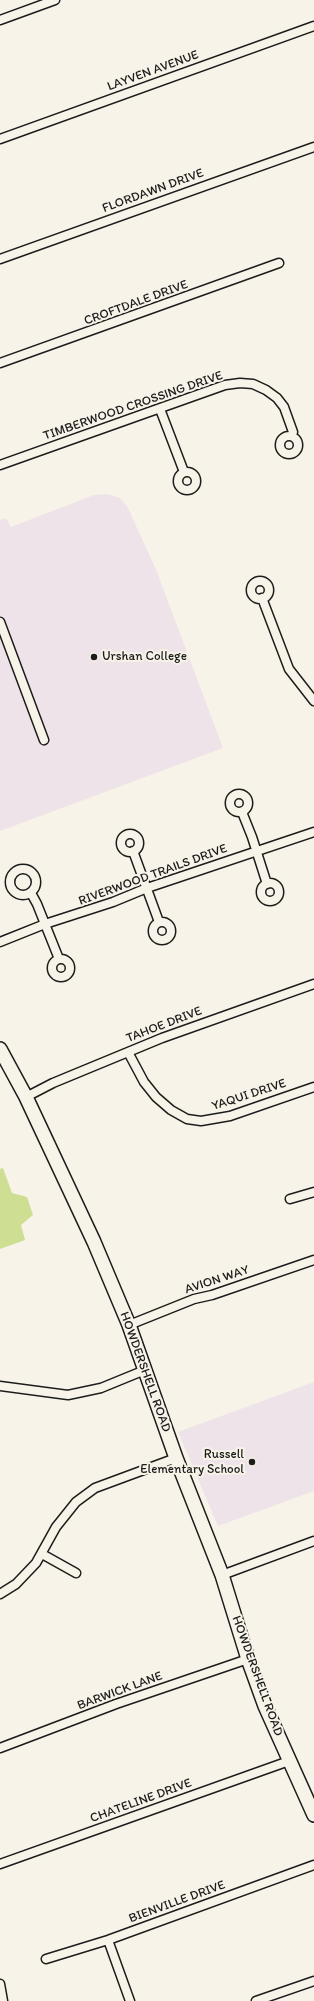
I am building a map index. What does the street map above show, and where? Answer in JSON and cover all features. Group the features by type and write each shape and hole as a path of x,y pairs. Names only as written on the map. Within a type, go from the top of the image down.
{"main road":[{"name":"HOWDERSHELL ROAD","path":"0,1049 26,1097 94,1242 129,1325 176,1458 222,1575 248,1659 289,1761 314,1815"}],"street":[{"path":"0,20 55,0"},
{"name":"LAYVEN AVENUE","path":"0,139 314,26"},
{"name":"FLORDAWN DRIVE","path":"0,259 314,146"},
{"name":"CROFTDALE DRIVE","path":"0,363 279,263"},
{"name":"TIMBERWOOD CROSSING DRIVE","path":"0,465 81,438 225,385 240,383 253,384 266,390 277,398 284,408 292,432 291,436"},
{"path":"160,408 184,472"},
{"path":"262,598 289,669 314,701"},
{"path":"0,622 44,740"},
{"path":"242,812 252,837 267,884"},
{"name":"RIVERWOOD TRAILS DRIVE","path":"0,942 45,924 107,904 147,888 314,832"},
{"path":"133,851 159,922"},
{"path":"31,893 59,959"},
{"name":"TAHOE DRIVE","path":"26,1097 53,1083 162,1038 314,984"},
{"name":"YAQUI DRIVE","path":"128,1052 144,1082 156,1097 171,1110 187,1119 201,1121 230,1116 314,1086"},
{"path":"290,1199 314,1192"},
{"name":"AVION WAY","path":"129,1325 194,1299 212,1295 314,1260"},
{"path":"0,1386 68,1395 101,1388 145,1370"},
{"path":"0,1594 23,1578 42,1554 62,1518 76,1502 85,1495 113,1481 176,1458"},
{"path":"222,1575 314,1541"},
{"path":"42,1554 76,1573"},
{"name":"BARWICK LANE","path":"0,1748 116,1704 248,1659"},
{"name":"CHATELINE DRIVE","path":"0,1864 289,1761"},
{"name":"BIENVILLE DRIVE","path":"46,1959 108,1940 314,1865"},
{"path":"108,1940 130,2001"},
{"path":"256,2001 314,1981"},
{"path":"0,1984 3,2001"}],"shaded area":[{"name":"Urshan College","path":"107,494 120,498 127,506 155,567 223,748 0,831 0,520 6,518 11,527 94,495"},
{"name":"Russell Elementary School","path":"314,1382 314,1491 218,1526 178,1432"}],"green space":[{"path":"3,1168 12,1193 27,1197 33,1215 21,1225 25,1240 0,1249 0,1169"}],"place":[{"name":"Urshan College","path":"94,657"},
{"name":"Russell Elementary School","path":"252,1462"}]}
